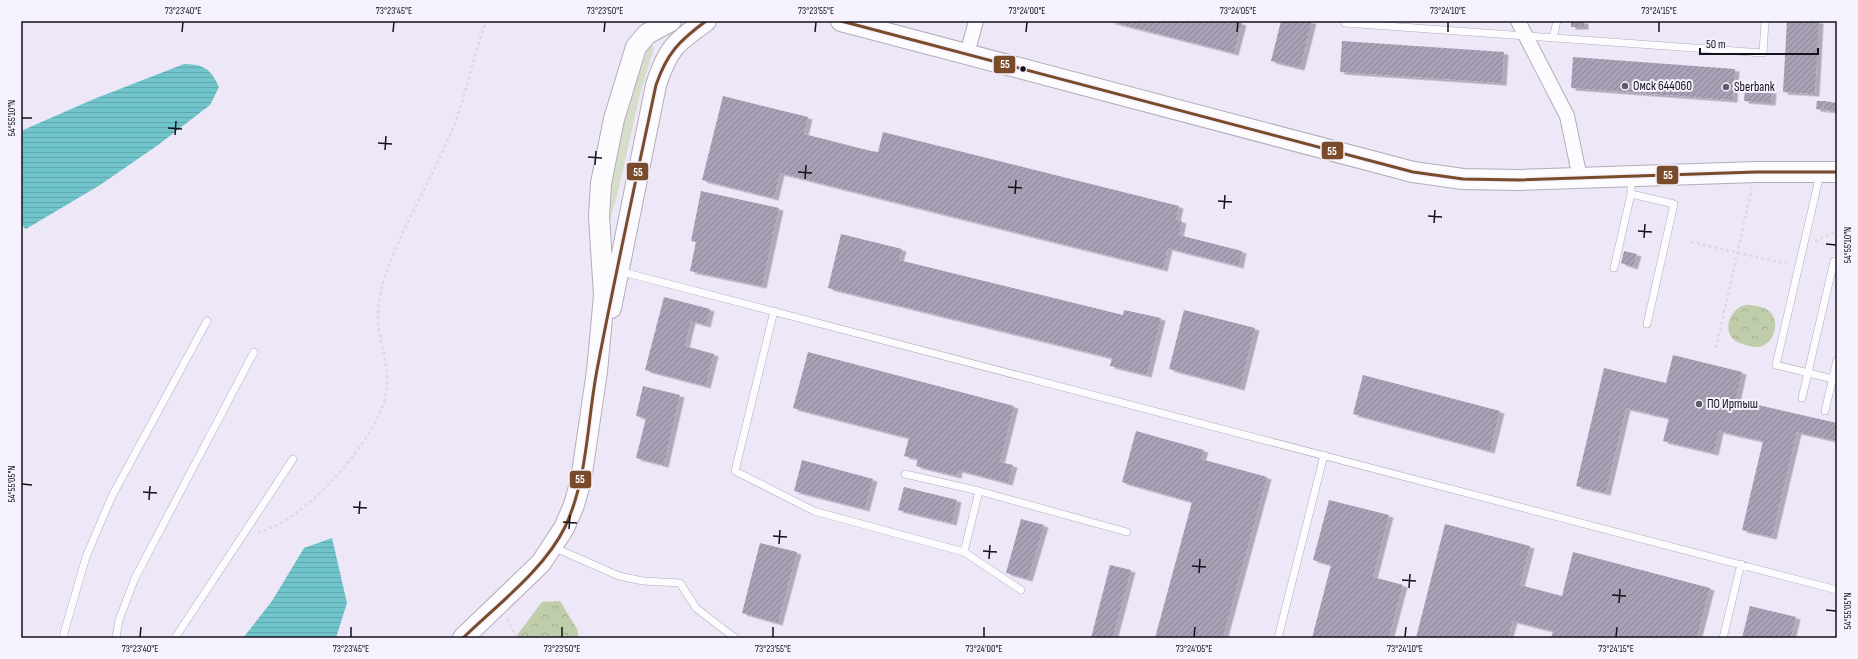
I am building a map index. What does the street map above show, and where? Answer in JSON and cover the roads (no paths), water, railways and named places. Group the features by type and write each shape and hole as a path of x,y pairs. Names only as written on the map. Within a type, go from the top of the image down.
{"main road":[{"path":"463,638 541,563 564,528 581,480 597,370 604,295 599,216 601,183 614,119 636,47 647,34 671,21"},
{"path":"597,370 619,271 656,86 664,61 683,38 706,21"},
{"path":"841,21 1413,172 1463,179 1580,178 1631,185 1829,172"}],"street":[{"path":"967,54 976,21"},
{"path":"1518,21 1567,116 1580,178"}],"lane":[{"path":"1553,38 1557,21"},
{"path":"1345,23 1763,53 1765,21"},
{"path":"1829,172 1801,256 1776,365 1833,379"},
{"path":"1614,268 1631,185 1674,204 1647,324"},
{"path":"1802,398 1834,261"},
{"path":"619,271 1837,590"},
{"path":"774,311 735,471 814,511 964,552 1021,590"},
{"path":"64,638 64,633 86,557 112,496 208,321"},
{"path":"116,638 119,620 135,578 254,352"},
{"path":"1825,411 1837,360"},
{"path":"1278,638 1324,455"},
{"path":"175,638 293,459"},
{"path":"905,474 979,491 1127,532"},
{"path":"964,552 979,491"},
{"path":"552,547 619,576 643,582 680,583 696,608 735,638"},
{"path":"1723,638 1740,564"}],"water":[{"path":"184,64 202,67 213,76 219,87 210,105 158,145 100,185 26,229 21,225 21,131 94,99"},
{"path":"332,538 347,603 336,638 243,638 272,601 304,548"}],"place":[{"name":"Омск 644060","path":"1625,86"},
{"name":"Sberbank","path":"1726,87"},
{"name":"ПО Иртыш","path":"1699,404"}]}
